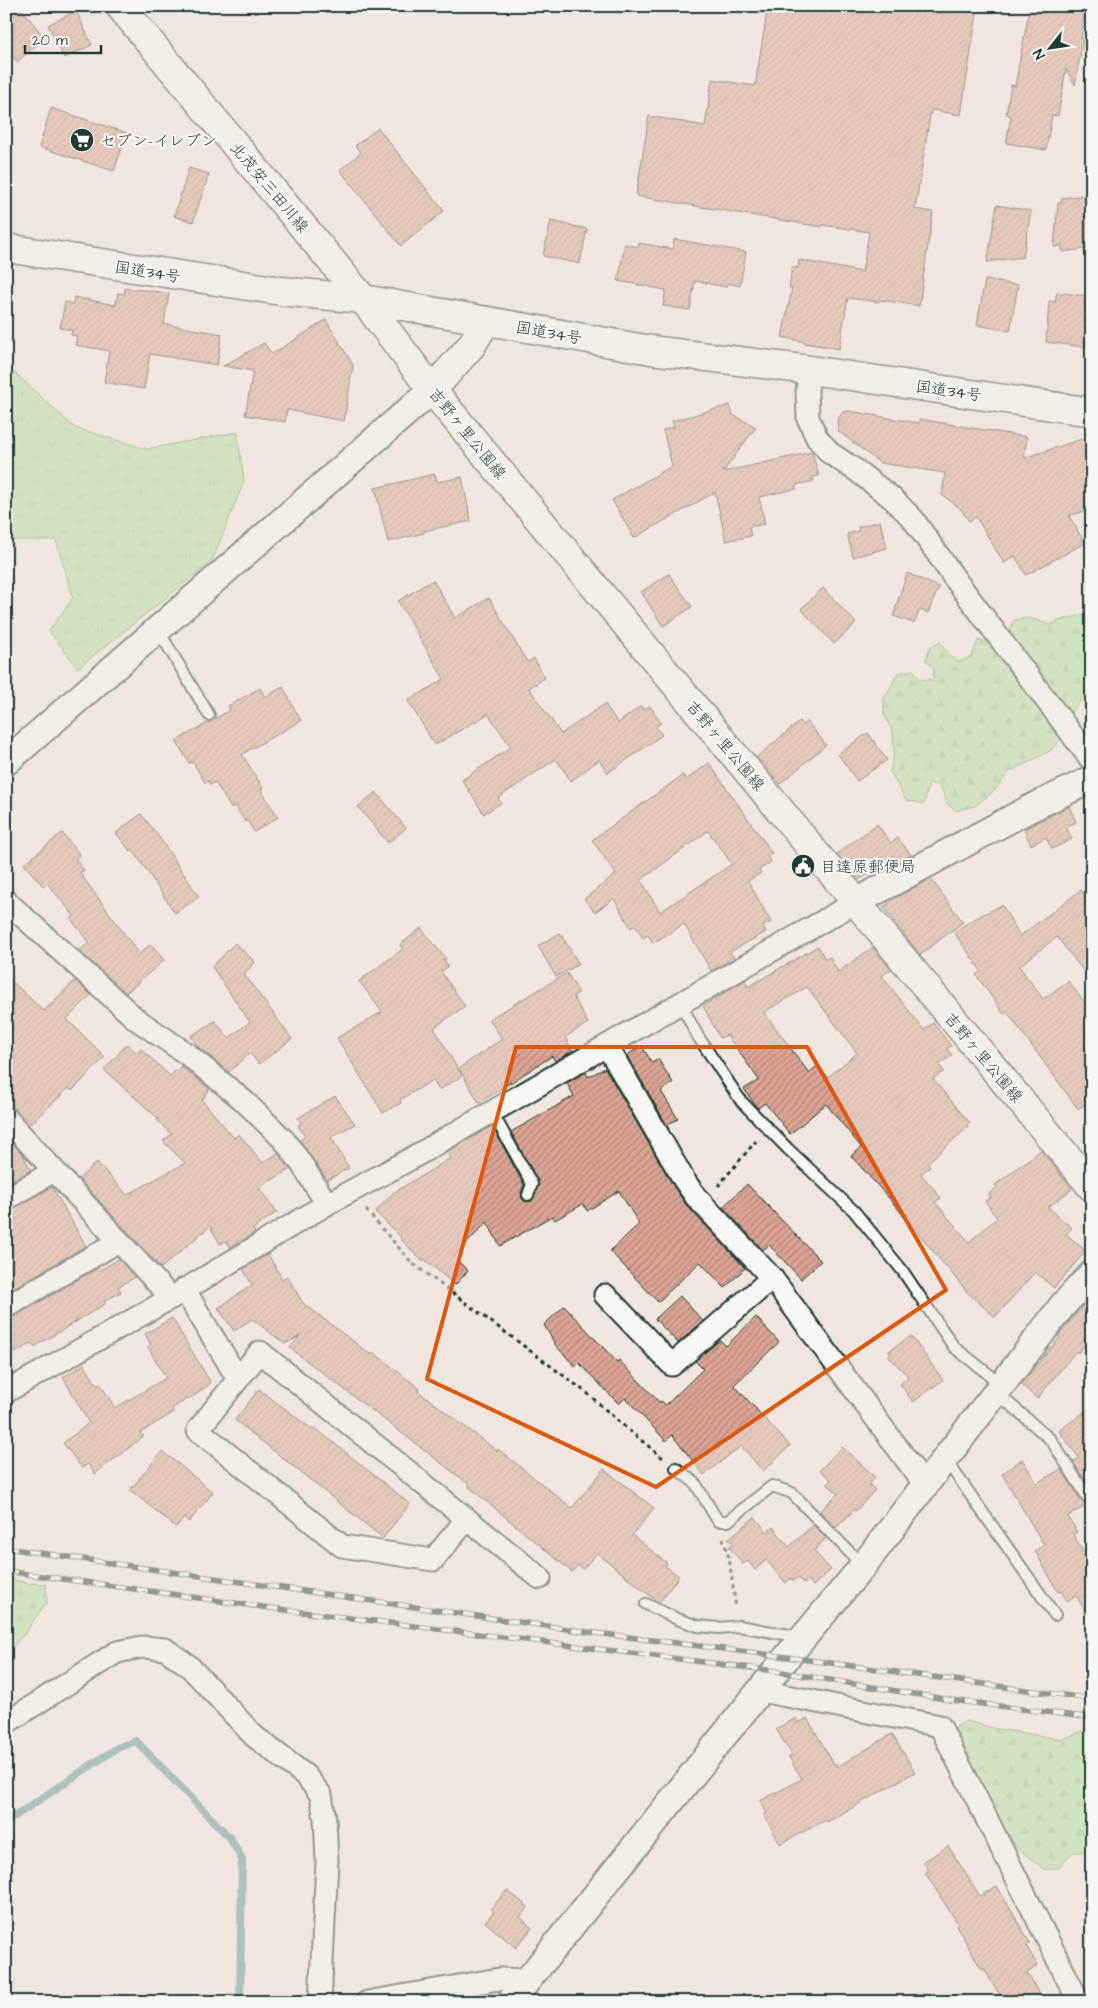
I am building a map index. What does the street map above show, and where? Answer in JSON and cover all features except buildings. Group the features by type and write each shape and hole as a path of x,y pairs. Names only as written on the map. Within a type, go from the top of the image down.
{"main road":[{"name":"北茂安三田川線","path":"120,6 363,299"},
{"name":"国道34号","path":"6,248 281,291 363,299 651,350 810,370 1092,412"},
{"name":"吉野ヶ里公園線","path":"363,299 432,390 1092,1188"},
{"path":"432,390 471,346 486,321"}],"street":[{"path":"810,370 807,391 808,418 817,438 830,453 885,493 913,519 955,579 1092,761"},
{"path":"6,762 432,390"},
{"path":"6,1392 178,1294 327,1204 492,1112 856,902 1031,808 1092,779"},
{"path":"6,900 136,1019 188,1054 243,1100 284,1140 327,1204"},
{"path":"606,1046 684,1180 696,1197 772,1278 925,1485"},
{"path":"6,1118 119,1242 178,1294 238,1379"},
{"path":"6,1199 54,1171"},
{"path":"6,1307 119,1242"},
{"path":"510,2002 803,1637 863,1566 1063,1305 1092,1274"},
{"path":"605,1295 672,1365 772,1278"},
{"path":"466,1520 433,1560 342,1546 198,1430 260,1352 540,1578"},
{"path":"6,1723 117,1652 142,1647 165,1649 189,1666 254,1736 306,1776 321,1795 325,1819 327,1861 324,2000"},
{"path":"761,1691 940,1726 1079,2002"},
{"path":"367,2002 499,1979 527,1980"}],"lane":[{"path":"157,629 209,715"},
{"path":"680,1003 699,1038 741,1101 788,1149 854,1211 902,1270 954,1347 999,1388 1051,1440 1088,1498"},
{"path":"492,1112 532,1184 528,1195"},
{"path":"945,1458 1055,1615"},
{"path":"676,1468 695,1484 718,1521 728,1521 772,1486 792,1493 863,1566"},
{"path":"646,1604 677,1619 698,1626 719,1628 739,1626 803,1637"}],"path":[{"path":"696,1197 711,1195 768,1127"},
{"path":"352,1191 375,1222 412,1263 580,1388 676,1468"},
{"path":"718,1521 728,1558 739,1626"}],"highlighted area":[{"path":"516,1047 807,1047 946,1290 656,1487 427,1379"}],"green space":[{"path":"6,365 75,428 147,449 237,432 244,481 212,561 78,668 49,631 73,598 56,540 6,540"},
{"path":"1092,613 1092,686 1069,715 1060,740 1050,751 1009,772 994,791 975,806 956,811 947,804 941,786 929,783 924,804 906,800 890,772 894,751 893,732 884,714 884,699 898,673 913,670 920,679 933,680 934,669 926,660 930,647 940,642 949,656 959,662 972,656 978,640 995,645 1008,634 1014,620 1029,618 1050,625 1061,620"},
{"path":"6,1578 27,1583 46,1584 47,1603 6,1658"},
{"path":"966,1721 998,1729 1063,1739 1087,1729 1092,1730 1092,1852 1073,1852 1060,1867 1045,1870 1017,1848 1000,1821 973,1767 959,1747 955,1728"}],"waterway":[{"path":"6,1822 117,1748 136,1741 230,1838 242,1859 240,2002"}],"railway":[{"path":"6,1548 588,1632 1092,1699"},
{"path":"6,1571 270,1608 775,1671 951,1700 1092,1718"}],"place":[{"name":"セブン-イレブン","path":"82,140"},
{"name":"目達原郵便局","path":"803,866"}]}
